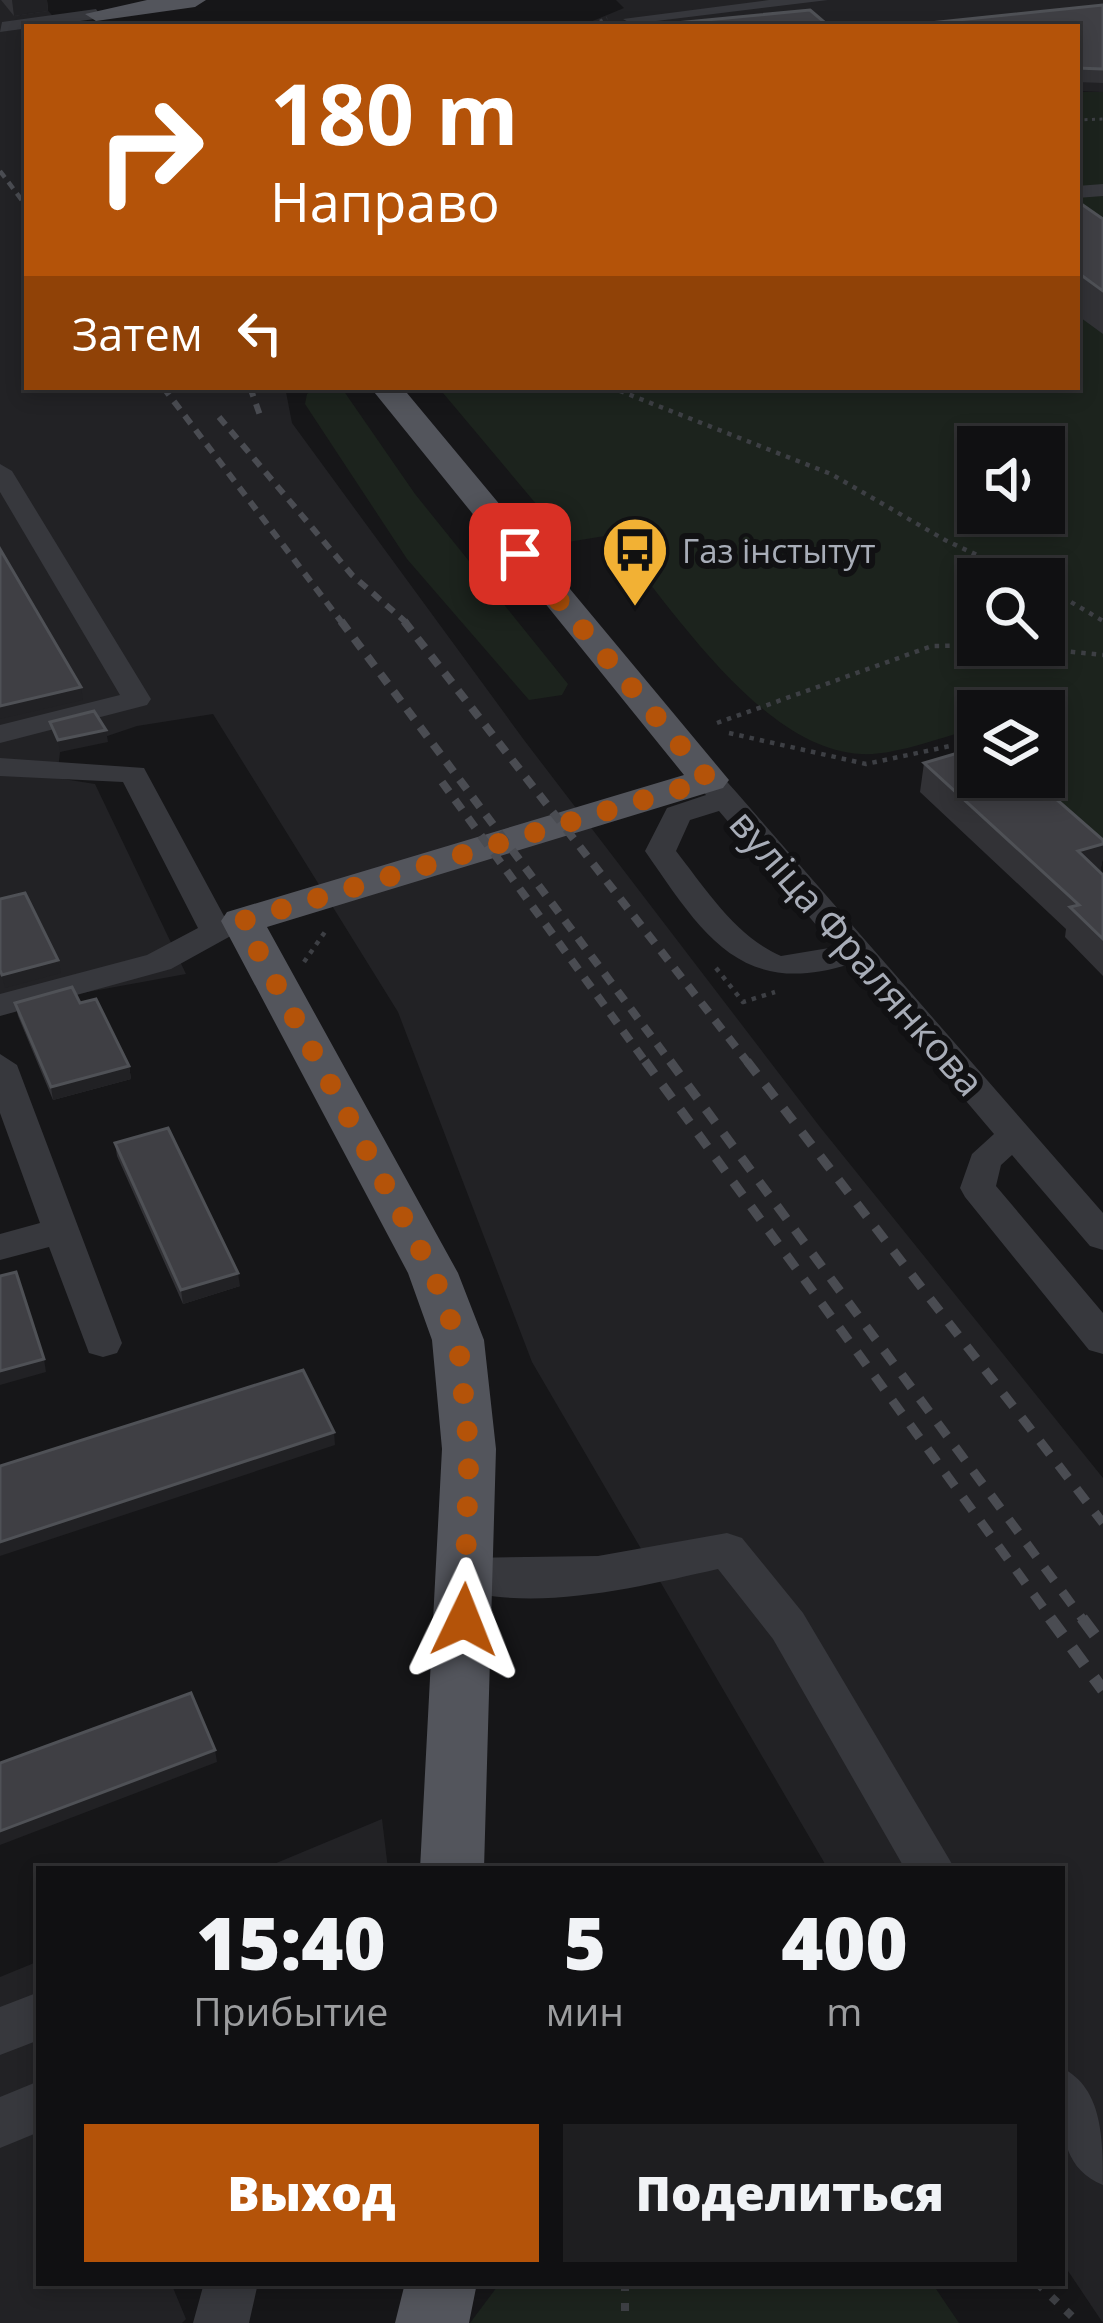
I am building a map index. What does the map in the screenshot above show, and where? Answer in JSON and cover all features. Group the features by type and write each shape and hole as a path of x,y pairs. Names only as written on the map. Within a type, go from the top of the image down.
{"main road":[{"path":"95,14 195,0"},
{"name":"вуліца Фралянкова","path":"388,390 718,789"},
{"path":"452,1866 469,1449 458,1340 433,1273 229,926 718,789"},
{"path":"432,2323 440,2286"}],"street":[{"path":"632,19 820,0"},
{"path":"2,27 95,14"},
{"path":"0,471 136,699 0,734"},
{"path":"0,766 134,774 229,926 159,962 0,1005"},
{"path":"718,789 678,814 661,851 699,900 751,953 773,965 820,963 857,951"},
{"name":"вуліца Фралянкова","path":"718,789 1103,1237"},
{"path":"0,1065 103,1343"},
{"path":"1018,1138 995,1146 979,1171 978,1188 1103,1340"},
{"path":"0,1247 61,1230"},
{"path":"467,1575 531,1581 588,1579 728,1550 788,1626 929,1866"},
{"path":"0,2031 36,2017"},
{"path":"1065,2098 1103,2158"},
{"path":"0,2123 36,2107"},
{"path":"221,2323 230,2286"}],"path":[{"path":"618,390 831,474 983,558"},
{"path":"1065,598 1103,620"},
{"path":"717,722 932,646 1006,645 1103,656"},
{"path":"729,733 866,764 957,744"},
{"path":"625,2323 626,2286"},
{"path":"1040,2286 1079,2323"}],"shaded area":[{"path":"0,0 39,0 59,24 24,24 24,390 286,390 292,423 524,740 820,1127 1103,1478 1103,2323 1065,2266 1065,1866 826,1866 532,1362 398,1012 213,714 137,726 60,752 57,778 95,784 186,974 0,1008"},
{"path":"616,0 1103,0 1103,92 1080,91 1080,24 585,24 624,8"},
{"path":"1080,92 1103,92 1103,842 1055,798 1065,798 1065,690 957,690 957,734 875,754 824,746 788,728 721,670 611,535 568,542 441,390 1080,390"},
{"path":"343,390 415,494 568,684 562,695 529,700 407,559 305,404 307,394"},
{"path":"382,1819 388,1866 269,1866"},
{"path":"36,1962 36,2286 172,2286 186,2319 182,2323 0,2323 0,1977"},
{"path":"498,2286 934,2286 959,2323 470,2323"}],"building":[{"path":"1103,5 1103,69 1080,68 1080,24 920,24"},
{"path":"810,10 826,24 677,24"},
{"path":"1080,203 1103,219 1103,291 1080,274"},
{"path":"0,549 81,687 0,706"},
{"path":"94,711 106,730 58,740 50,722"},
{"path":"957,753 957,793 924,763"},
{"path":"962,798 1055,798 1103,840 1103,844 1078,851 1103,875 1103,939 1070,907 1079,905"},
{"path":"25,893 58,960 2,975 0,899"},
{"path":"72,987 80,1003 96,999 129,1066 51,1087 15,1003"},
{"path":"168,1128 238,1273 181,1290 115,1143"},
{"path":"16,1272 44,1359 0,1371 0,1276"},
{"path":"303,1370 334,1432 0,1542 0,1466"},
{"path":"191,1693 215,1750 0,1831 0,1763"}],"railway":[{"path":"0,171 24,203"},
{"path":"165,390 343,624"},
{"path":"251,390 261,418"},
{"path":"219,417 352,575 408,624"},
{"path":"341,621 672,1064"},
{"path":"404,621 749,1064"},
{"path":"442,782 647,1064"},
{"path":"645,1061 1053,1621"},
{"path":"670,1061 1084,1621"},
{"path":"747,1061 1103,1523"},
{"path":"1050,1618 1103,1690"},
{"path":"1082,1618 1103,1646"}],"place":[{"name":"Газ інстытут","path":"635,609"}],"route":[{"path":"464,1620 469,1449 458,1340 433,1273 242,921 487,843 709,780 520,554"}]}
